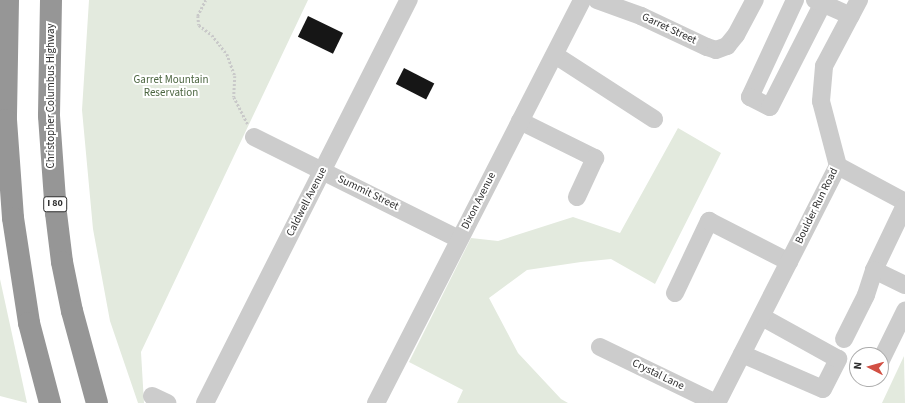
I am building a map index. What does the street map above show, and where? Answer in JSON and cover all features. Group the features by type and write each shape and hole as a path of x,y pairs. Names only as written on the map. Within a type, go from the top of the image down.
{"highway":[{"path":"8,0 6,120 13,218 29,323 50,403"},
{"name":"Christopher Columbus Highway","path":"51,0 49,116 56,213 62,262 72,311 98,403"}],"street":[{"name":"Caldwell Avenue","path":"205,403 409,0"},
{"name":"Dixon Avenue","path":"376,403 582,0"},
{"name":"Garret Street","path":"597,0 641,16 716,50 727,46 736,35 755,0"},
{"path":"795,0 750,97 770,107 819,2 851,16"},
{"name":"Boulder Run Road","path":"716,403 838,166 821,101 824,66 859,0"},
{"path":"555,55 654,118"},
{"path":"520,121 595,158 577,197"},
{"name":"Summit Street","path":"254,137 459,239"},
{"path":"838,166 905,202"},
{"path":"844,338 866,295 874,270 905,205"},
{"path":"675,293 709,221 789,262"},
{"path":"874,270 905,285"},
{"path":"888,347 905,312"},
{"path":"742,354 823,389 838,359 762,316"},
{"name":"Crystal Lane","path":"600,347 716,403"}],"path":[{"path":"206,0 198,16 199,25 212,35 227,54 235,76 234,97 254,137"}],"green space":[{"name":"Garret Mountain Reservation","path":"89,0 308,0 141,352 144,403 138,403 110,321 93,229 82,110"},
{"path":"678,128 721,153 655,284 611,259 527,270 489,298 518,353 561,399 568,403 457,403 463,390 409,362 471,238 498,241 573,217 620,233"},
{"path":"0,279 27,403 0,396"},
{"path":"904,356 905,403 882,403"}],"building":[{"path":"308,16 343,33 333,54 298,37"},
{"path":"404,68 434,83 426,99 396,84"}]}
